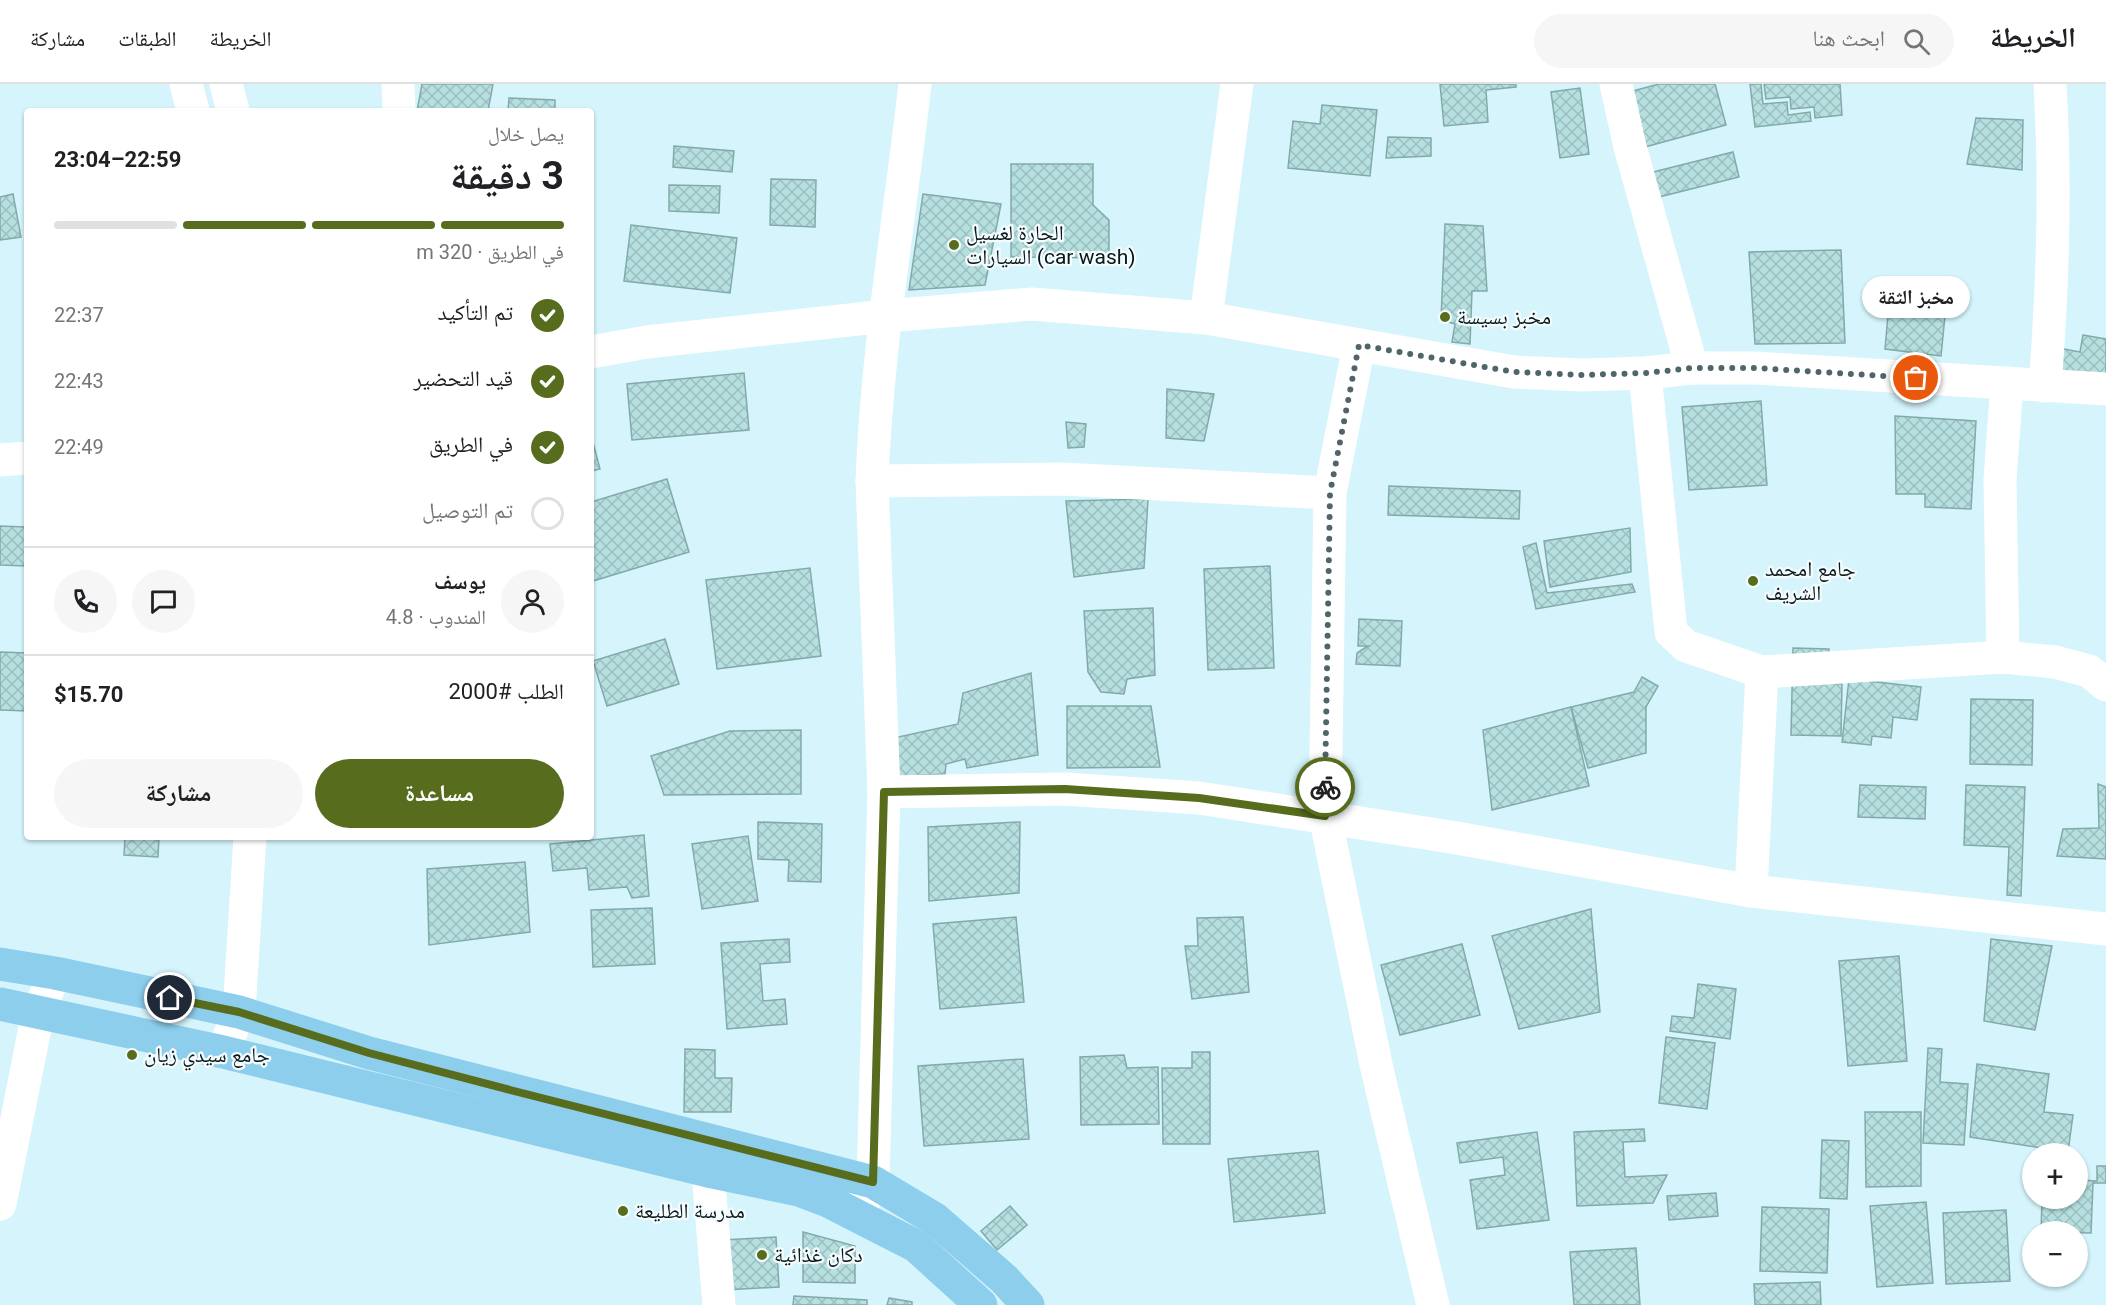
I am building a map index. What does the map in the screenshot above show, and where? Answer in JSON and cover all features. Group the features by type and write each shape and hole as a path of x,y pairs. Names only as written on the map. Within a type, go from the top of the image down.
{"main road":[{"path":"0,964 55,973 239,1012 369,1053 873,1182 935,1219 1004,1279 1028,1305"},
{"path":"0,1004 223,1052 708,1171 800,1190 828,1201 916,1246 981,1305"}],"street":[{"path":"186,84 192,108"},
{"path":"226,84 232,108"},
{"path":"398,84 399,108"},
{"path":"857,1215 873,1182 884,792 872,481 874,430 915,84"},
{"path":"1206,318 1237,84"},
{"path":"1616,84 1630,147 1692,368"},
{"path":"2044,386 2053,242 2054,155 2050,84"},
{"path":"594,351 647,342 886,316 1032,304 1206,318 1514,372 1582,375 1646,373 1692,368 1756,368 2106,389"},
{"path":"1359,345 1330,493 1325,816 1377,1069 1432,1305"},
{"path":"1646,373 1671,632 1686,646 1761,672 2003,657 2055,662 2078,668 2089,671 2106,685"},
{"path":"2003,657 2000,480 2007,383"},
{"path":"0,460 24,458"},
{"path":"872,481 1064,478 1330,493"},
{"path":"1751,891 1761,672"},
{"path":"884,792 1065,789 1199,798 1325,816 1640,869 1751,891 2106,929"},
{"path":"223,1052 239,1012 250,840"},
{"path":"0,1204 39,1013 55,973"},
{"path":"708,1171 719,1305"}],"building":[{"path":"422,84 493,84 489,108 418,108"},
{"path":"1440,84 1516,84 1516,87 1486,90 1488,122 1444,126"},
{"path":"1659,84 1715,84 1726,125 1641,148 1625,93"},
{"path":"1750,84 1761,84 1763,104 1787,102 1788,115 1810,112 1811,121 1755,127"},
{"path":"1764,84 1840,84 1842,115 1815,118 1814,107 1791,109 1790,97 1766,99"},
{"path":"1580,88 1589,154 1560,158 1551,92"},
{"path":"509,98 555,100 555,108 508,108"},
{"path":"1322,105 1377,110 1370,176 1288,168 1293,121 1320,124"},
{"path":"1976,118 2023,120 2022,170 1967,164"},
{"path":"1388,137 1431,138 1431,156 1386,158"},
{"path":"674,146 734,151 732,172 673,167"},
{"path":"1733,152 1739,177 1655,198 1649,173"},
{"path":"1011,164 1093,164 1093,205 1109,220 1109,258 1011,257"},
{"path":"771,179 816,180 815,227 770,225"},
{"path":"669,185 720,186 719,213 669,211"},
{"path":"13,194 21,237 0,240 0,197"},
{"name":"الحارة لغسيل السيارات (car wash)","path":"923,194 1001,204 985,285 909,290"},
{"path":"1445,224 1483,226 1487,291 1472,291 1470,344 1452,342 1455,324 1441,320"},
{"path":"631,225 737,238 730,293 624,281"},
{"path":"1841,250 1845,343 1755,344 1749,252"},
{"path":"1890,291 1947,296 1941,356 1885,349"},
{"path":"2083,335 2106,339 2106,375 2055,370 2058,348 2080,352"},
{"path":"744,373 749,430 632,440 627,384"},
{"path":"1167,389 1214,394 1204,441 1166,438"},
{"path":"1761,401 1767,485 1689,490 1682,407"},
{"path":"1895,416 1976,421 1971,509 1925,507 1925,494 1896,494"},
{"path":"1066,422 1086,424 1084,447 1068,448"},
{"path":"594,446 600,469 594,470"},
{"path":"667,479 689,552 594,581 594,501"},
{"path":"1389,486 1520,491 1519,519 1388,515"},
{"path":"1148,499 1144,568 1074,577 1066,501"},
{"path":"0,526 24,527 24,566 0,565"},
{"path":"1630,528 1631,572 1550,587 1544,541"},
{"path":"1536,543 1547,593 1632,584 1635,592 1536,609 1523,547"},
{"path":"1270,566 1274,668 1208,670 1204,569"},
{"path":"810,568 821,656 717,669 706,580"},
{"path":"1153,608 1155,675 1127,679 1124,694 1101,692 1088,672 1084,611"},
{"path":"1359,619 1402,621 1400,666 1356,664 1357,653 1368,646 1358,646"},
{"path":"665,639 679,684 607,706 594,661"},
{"path":"1793,648 1829,649 1827,683 1842,684 1841,736 1791,735"},
{"path":"0,652 24,653 24,711 0,710"},
{"path":"1031,673 1038,755 967,768 965,759 946,764 945,774 892,777 889,739 958,724 963,693"},
{"path":"1642,677 1658,686 1646,707 1646,753 1588,768 1571,707 1634,692"},
{"path":"1849,679 1921,687 1917,720 1893,717 1891,738 1872,736 1871,745 1842,742"},
{"path":"1971,699 2033,700 2032,765 1970,764"},
{"path":"1067,706 1151,706 1160,767 1067,768"},
{"path":"1571,707 1589,786 1492,810 1483,730"},
{"path":"801,730 801,794 664,795 651,756 730,731"},
{"path":"2098,784 2106,787 2106,859 2057,856 2063,829 2099,828"},
{"path":"1860,785 1926,787 1925,819 1858,817"},
{"path":"1966,785 2025,787 2021,896 2007,895 2009,847 1964,845"},
{"path":"758,822 822,824 821,882 788,881 789,860 758,859"},
{"path":"1020,822 1019,893 929,901 928,827"},
{"path":"644,835 649,896 632,898 627,887 589,890 587,868 553,871 550,844"},
{"path":"748,836 758,901 702,909 692,844"},
{"path":"125,840 159,840 158,857 124,855"},
{"path":"525,862 530,932 429,945 427,869"},
{"path":"652,908 655,964 593,967 591,910"},
{"path":"1591,909 1600,1012 1519,1029 1492,936"},
{"path":"1016,917 1024,1002 940,1009 933,924"},
{"path":"1243,917 1249,992 1192,999 1185,946 1198,946 1197,918"},
{"path":"789,939 790,962 760,964 763,1001 785,999 787,1024 727,1029 721,943"},
{"path":"1991,939 2052,946 2035,1030 1984,1021"},
{"path":"1462,944 1480,1015 1400,1035 1381,965"},
{"path":"1899,956 1907,1061 1848,1066 1839,961"},
{"path":"1698,984 1736,989 1730,1039 1670,1031 1672,1016 1694,1018"},
{"path":"1666,1037 1715,1043 1707,1109 1659,1103"},
{"path":"1928,1048 1942,1049 1940,1082 1968,1084 1964,1145 1923,1143"},
{"path":"685,1049 715,1050 715,1078 732,1078 731,1112 684,1112"},
{"path":"1192,1052 1210,1052 1210,1144 1163,1144 1162,1068 1192,1068"},
{"path":"1124,1055 1127,1068 1158,1067 1159,1124 1081,1125 1080,1057"},
{"path":"1023,1059 1029,1139 924,1146 918,1066"},
{"path":"1977,1064 2049,1074 2044,1112 2073,1115 2069,1143 2022,1143 2022,1145 1970,1137"},
{"path":"1865,1112 1921,1112 1921,1186 1866,1187"},
{"path":"1644,1129 1645,1141 1623,1142 1625,1177 1667,1175 1653,1203 1577,1206 1574,1132"},
{"path":"1537,1132 1549,1220 1477,1229 1470,1180 1505,1175 1503,1157 1460,1163 1457,1143"},
{"path":"1822,1140 1849,1141 1847,1199 1820,1198"},
{"path":"1318,1151 1325,1213 1234,1222 1228,1159"},
{"path":"2097,1166 2106,1166 2106,1183 2093,1183 2091,1233 2088,1233 2088,1221 2041,1221 2042,1209 2088,1209 2088,1181 2097,1181"},
{"path":"1716,1193 1718,1216 1669,1220 1667,1196"},
{"path":"1926,1202 1933,1283 1877,1287 1870,1206"},
{"path":"1010,1206 1027,1225 997,1250 981,1231"},
{"path":"1762,1207 1829,1209 1827,1273 1760,1271"},
{"path":"2006,1210 2010,1281 1946,1284 1943,1213"},
{"path":"803,1232 855,1246 855,1283 803,1282"},
{"path":"776,1237 779,1287 725,1290 722,1240"},
{"path":"1636,1248 1640,1305 1574,1305 1570,1252"},
{"path":"1820,1282 1821,1305 1755,1305 1754,1284"},
{"path":"794,1296 867,1300 867,1305 793,1305"},
{"path":"889,1298 912,1302 912,1305 887,1305"}],"way so far":[{"path":"1325,787 1330,493 1359,345 1514,372 1582,375 1646,373 1692,368 1756,368 1916,378"}],"place":[{"name":"الحارة لغسيل السيارات (car wash)","path":"954,245"},
{"name":"مخبز بسيسة","path":"1445,317"},
{"name":"مخبز الثقة","path":"1916,378"},
{"name":"جامع امحمد الشريف","path":"1753,581"},
{"name":"جامع سيدي زيان","path":"132,1055"},
{"name":"مدرسة الطليعة","path":"623,1211"},
{"name":"دكان غذائية","path":"762,1255"}],"route":[{"path":"170,998 239,1012 369,1053 873,1182 884,792 1065,789 1199,798 1325,816 1325,787"}]}
